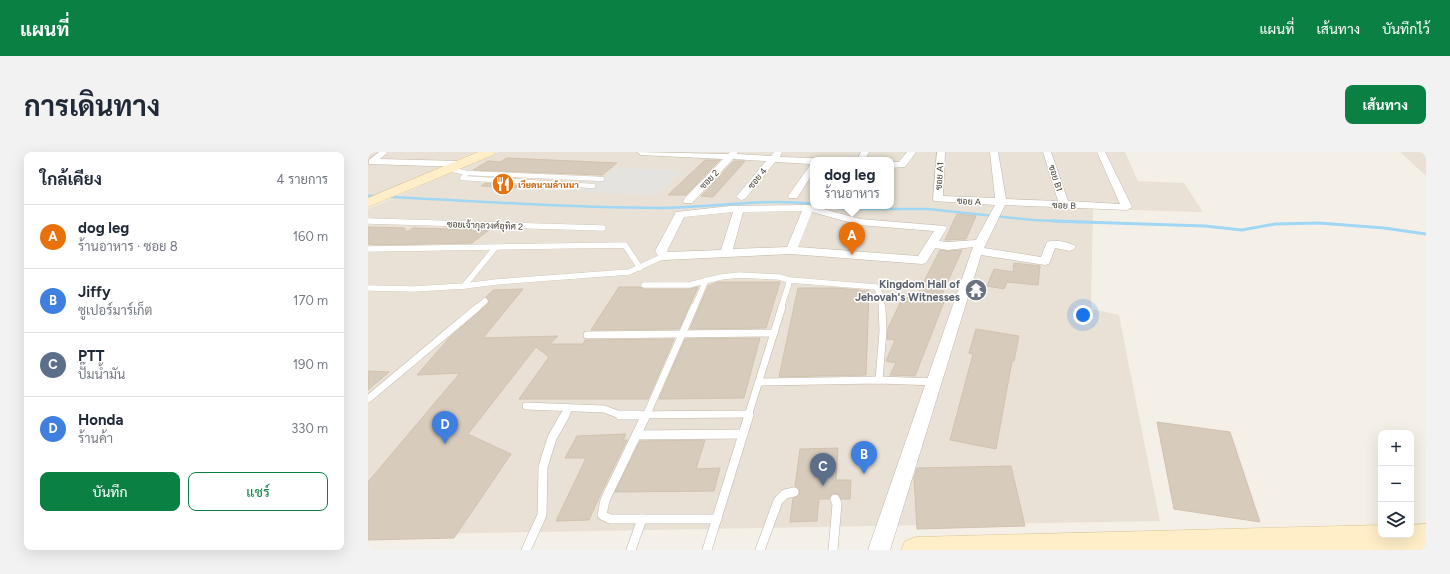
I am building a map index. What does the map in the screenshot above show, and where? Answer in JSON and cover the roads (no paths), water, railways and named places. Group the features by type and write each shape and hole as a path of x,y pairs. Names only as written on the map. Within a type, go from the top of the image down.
{"main road":[{"path":"368,203 459,169 489,152"},
{"path":"916,550 1426,538"}],"street":[{"path":"370,164 384,152"},
{"path":"641,152 776,155 810,158"},
{"path":"894,165 902,165 912,152"},
{"name":"ซอย A1","path":"938,199 941,152"},
{"path":"879,550 977,251 1001,203 994,152"},
{"name":"ซอย B1","path":"1047,152 1064,205"},
{"name":"ซอย B","path":"1001,203 1127,207 1101,152"},
{"name":"ซอย 2","path":"688,201 732,154"},
{"name":"ซอย 4","path":"741,197 776,155"},
{"path":"370,164 459,169"},
{"path":"793,196 810,170"},
{"name":"ซอย A","path":"938,199 1001,203"},
{"path":"791,250 809,208 739,209 680,214 661,251 664,256 791,250 922,260 941,228 859,222 813,209"},
{"path":"726,252 739,209"},
{"path":"932,244 1045,261 1051,244 1070,247"},
{"path":"948,246 977,251"}],"lane":[{"path":"593,186 462,178 459,169 602,179"},
{"name":"ซอยเจ้ากุลวงศ์อุทิศ 2","path":"368,222 603,228"},
{"path":"368,249 625,245 640,268"},
{"path":"464,286 495,248"},
{"path":"368,288 414,289 464,286 496,282 629,272 664,256"},
{"path":"644,285 689,284 739,275 779,277 790,280 876,287 881,292 883,319 879,380"},
{"path":"706,280 646,416 605,500 602,515 610,519 717,519"},
{"path":"707,550 790,280"},
{"path":"368,399 485,301"},
{"path":"587,335 774,334"},
{"path":"759,382 879,380 935,382"},
{"path":"526,406 604,409 620,415 646,416 749,414"},
{"path":"526,550 542,515 543,467 552,438 569,408"},
{"path":"637,435 743,434"},
{"path":"760,550 776,504 780,498 788,492 794,492"},
{"path":"833,550 837,504 835,499"},
{"path":"631,550 642,519"}],"waterway":[{"path":"368,196 376,196"},
{"path":"391,197 625,208 677,208 774,202 810,204"},
{"path":"845,209 894,209"},
{"path":"894,209 928,209 1033,220 1075,222"},
{"path":"1052,221 1075,222"},
{"path":"1075,222 1205,226 1242,230 1275,224 1319,223 1384,228 1426,234"},
{"path":"1075,222 1081,222"}],"place":[{"name":"เวียดนามล้านนา","path":"503,184"},
{"name":"dog leg","path":"852,255"},
{"name":"Kingdom Hall of Jehovah's Witnesses","path":"976,290"},
{"name":"Honda","path":"445,444"},
{"name":"Jiffy","path":"864,474"},
{"name":"PTT","path":"823,486"}]}
